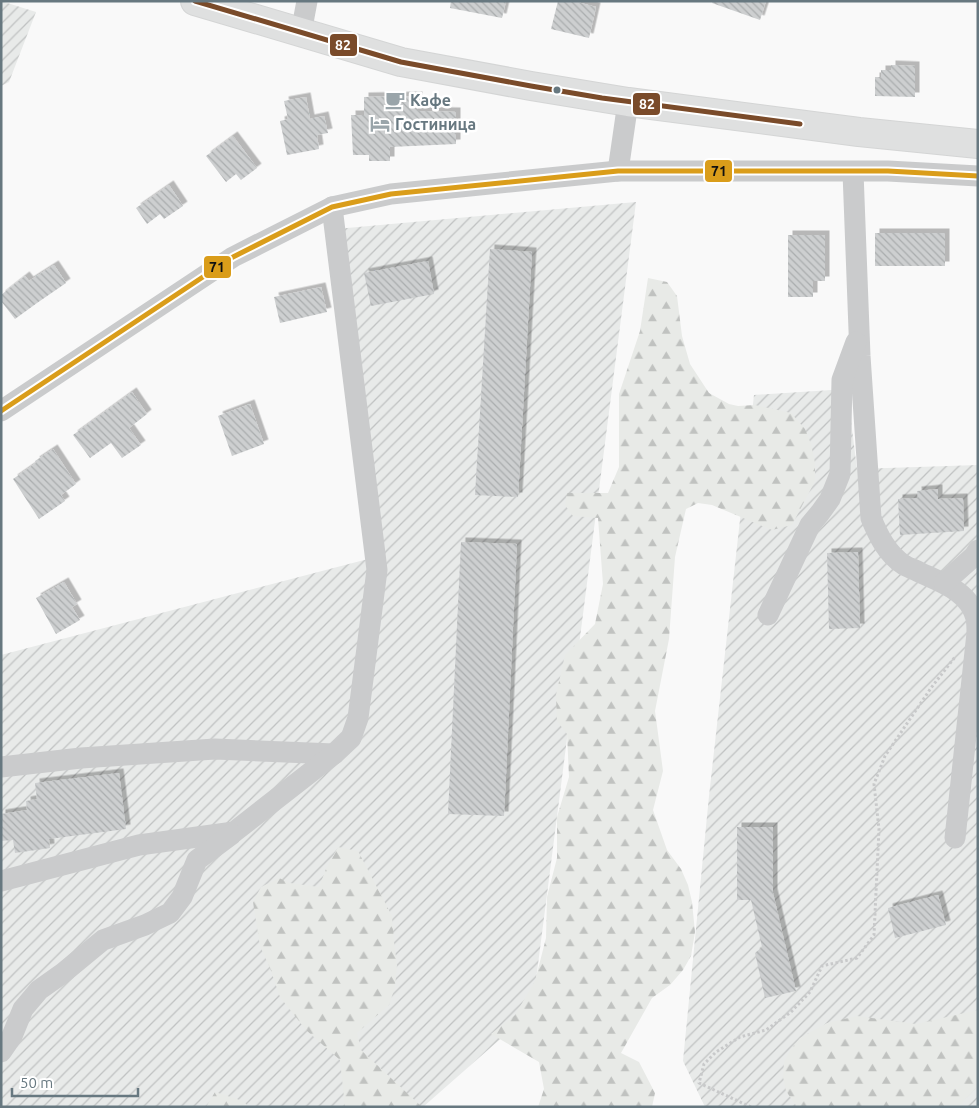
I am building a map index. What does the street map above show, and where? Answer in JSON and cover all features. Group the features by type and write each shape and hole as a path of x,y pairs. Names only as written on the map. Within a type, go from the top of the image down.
{"highway":[{"path":"195,1 401,62 531,86 628,102 859,132 978,144"}],"street":[{"path":"300,33 307,1"},
{"path":"618,171 628,102"},
{"path":"3,409 233,258 332,206 391,194 618,171 888,171 978,176"},
{"path":"853,172 859,332 871,518 878,535 888,551 904,565 944,583 960,593 971,606 976,619 977,633 955,838"},
{"path":"1,1052 12,1036 24,1009 39,990 103,940 145,925 170,913 182,897 197,860 334,754 351,738 358,718 377,570 332,206"},
{"path":"768,615 810,525 830,499 840,474 842,380 859,332"},
{"path":"944,583 974,556 978,550"},
{"path":"1,767 81,758 215,750 334,754"},
{"path":"1,881 139,845 234,832"}],"path":[{"path":"751,1107 699,1083 704,1064 716,1052 740,1037 766,1030 791,1012 810,992 822,966 857,958 874,935 879,829 874,784 885,756 931,688 954,657 977,633"}],"shaded area":[{"path":"1,1 36,12 9,82 1,86"},
{"path":"636,202 532,1011 423,1107 1,1107 1,655 368,559 325,230"},
{"path":"847,389 857,469 978,465 978,1107 705,1107 683,1061 709,796 754,395"}],"green space":[{"path":"648,278 667,282 677,296 682,336 690,364 709,393 729,404 738,406 755,405 791,413 805,429 811,444 815,463 815,481 792,525 772,530 712,505 698,503 686,509 675,557 669,639 655,711 663,771 653,810 667,850 681,869 688,885 695,932 691,956 683,970 670,985 652,998 621,1053 639,1062 655,1093 652,1107 538,1107 544,1089 539,1062 491,1034 515,1015 535,981 546,938 547,897 557,858 557,817 569,777 567,734 557,721 556,695 565,655 595,624 603,584 598,518 573,516 565,505 567,493 608,493 619,467 619,394 640,331"},
{"path":"338,847 358,851 392,916 397,965 395,987 389,1005 357,1033 361,1050 422,1107 345,1107 340,1060 306,1030 280,997 260,946 253,902 261,887 279,878 290,883 319,887"},
{"path":"978,1010 978,1086 958,1107 797,1107 786,1091 783,1077 784,1062 791,1049 800,1038 827,1023 857,1016 916,1024"},
{"path":"215,1092 243,1101 249,1107 206,1107"}],"building":[{"path":"451,1 506,1 502,18 450,8"},
{"path":"558,1 573,1 596,7 589,38 551,29"},
{"path":"713,1 766,1 760,20 712,3"},
{"path":"891,65 915,66 915,97 875,96 875,77 881,77 881,70 891,70"},
{"path":"418,96 418,111 456,112 456,144 390,147 390,161 369,161 369,155 353,155 351,115 364,115 364,97"},
{"path":"306,97 310,119 324,116 328,133 317,135 319,149 287,155 280,121 288,119 284,101"},
{"path":"233,136 257,168 241,180 236,174 226,182 206,156"},
{"path":"169,185 183,206 164,219 160,214 147,224 136,208"},
{"path":"875,233 945,233 945,266 875,266"},
{"path":"788,235 825,235 825,281 813,281 813,297 788,297"},
{"path":"490,249 532,252 518,497 475,495"},
{"path":"428,261 434,294 371,306 364,273"},
{"path":"54,265 66,283 15,319 1,301 1,295 25,276 29,281"},
{"path":"321,287 327,312 280,323 274,297"},
{"path":"132,392 147,414 129,428 141,445 122,458 111,443 90,458 73,435"},
{"path":"250,404 264,444 232,456 218,416"},
{"path":"53,449 76,484 61,495 65,501 39,519 13,479"},
{"path":"938,489 938,499 963,498 964,531 900,535 898,499 918,498 917,491"},
{"path":"461,542 517,544 504,816 448,814"},
{"path":"858,552 860,628 829,629 827,553"},
{"path":"64,582 77,604 72,607 80,620 56,634 36,598"},
{"path":"119,773 126,829 49,839 50,848 15,853 13,840 1,841 1,814 27,810 26,801 37,799 35,783"},
{"path":"737,827 773,827 773,893 796,991 765,998 755,953 762,947 751,900 737,900"},
{"path":"938,895 946,925 895,938 888,908"}],"transit line":[{"name":"82","path":"195,1 401,62 602,98 800,124"},
{"name":"71","path":"1,411 233,257 332,207 391,194 618,171 888,171 978,176"}],"place":[{"name":"Кафе","path":"395,100"},
{"name":"Гостиница","path":"380,124"}]}
